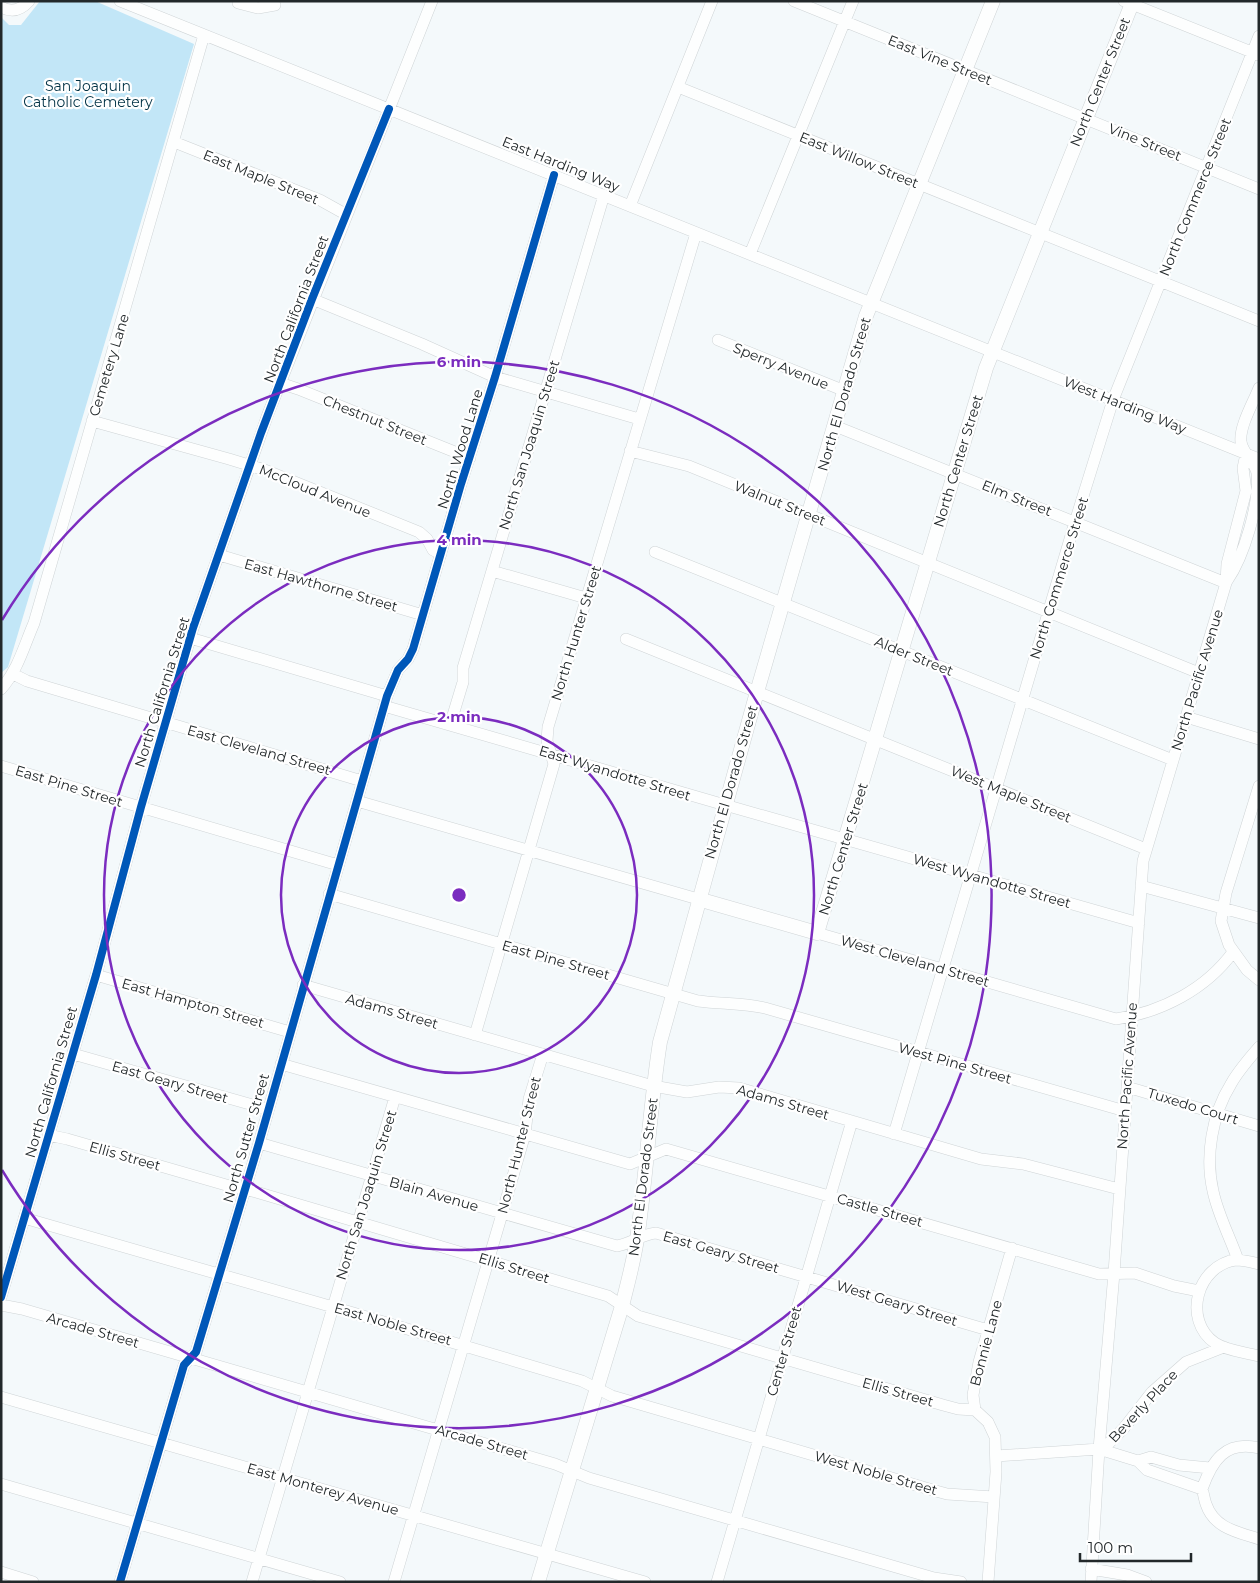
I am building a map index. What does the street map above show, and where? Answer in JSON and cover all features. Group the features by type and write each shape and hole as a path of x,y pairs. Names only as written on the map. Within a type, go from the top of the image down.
{"main road":[{"name":"North El Dorado Street","path":"538,1582 622,1306 637,1239 653,1086 660,1042 698,899 757,692 872,303 993,1"},
{"name":"North Center Street","path":"817,933 992,352 1086,118 1129,2"},
{"name":"West Cleveland Street","path":"698,899 817,933"}],"street":[{"path":"1,7 15,10 22,8 29,1"},
{"name":"East Harding Way","path":"120,1 992,352"},
{"name":"North California Street","path":"1,1296 96,975 141,807 190,638 280,383 432,1"},
{"path":"630,206 712,1"},
{"name":"East Vine Street","path":"794,1 1086,118"},
{"path":"750,254 852,1"},
{"path":"1129,2 1256,54"},
{"path":"238,3 258,8 275,5"},
{"name":"Cemetery Lane","path":"1,689 13,674 34,623 204,35"},
{"name":"North Commerce Street","path":"894,1134 1075,522 1113,400 1206,167 1256,54 1259,36"},
{"name":"East Willow Street","path":"678,87 1259,321"},
{"name":"Vine Street","path":"1086,118 1259,189"},
{"name":"East Maple Street","path":"174,142 320,200 346,215"},
{"name":"North Wood Lane","path":"386,701 398,670 413,650 554,175"},
{"name":"North San Joaquin Street","path":"450,725 463,682 463,668 604,195"},
{"name":"North Hunter Street","path":"475,1035 554,764 546,739 548,727 696,232"},
{"path":"312,300 422,344 495,377 640,419"},
{"name":"Sperry Avenue","path":"718,340 845,391"},
{"name":"West Harding Way","path":"992,352 1259,459"},
{"name":"Chestnut Street","path":"280,383 470,458"},
{"path":"1246,454 1241,444 1242,432 1259,388"},
{"name":"McCloud Avenue","path":"92,421 250,465 419,532 427,539 433,550 441,554"},
{"name":"Elm Street","path":"835,426 1226,583"},
{"name":"Walnut Street","path":"630,451 689,466 1049,610 1199,673"},
{"name":"North Pacific Avenue","path":"1226,583 1237,567 1253,522 1258,496 1257,472 1246,454"},
{"name":"North Pacific Avenue","path":"1091,1582 1099,1449 1128,1087 1131,1017 1143,861 1226,583 1228,564 1246,491 1243,468 1246,454"},
{"name":"Alder Street","path":"656,552 1173,760"},
{"name":"East Hawthorne Street","path":"219,555 423,614"},
{"path":"492,571 586,598"},
{"name":"East Wyandotte Street","path":"190,638 386,701 450,725 846,839"},
{"path":"626,639 876,740"},
{"name":"East Cleveland Street","path":"13,674 27,681 362,781"},
{"name":"North Sutter Street","path":"120,1582 184,1364 196,1352 259,1143 267,1109 386,701"},
{"path":"1186,717 1259,739"},
{"name":"West Maple Street","path":"876,740 1146,849"},
{"name":"East Pine Street","path":"1,766 338,865"},
{"path":"1259,786 1223,909 1221,925 1228,945 1247,970 1259,980"},
{"path":"356,801 698,899"},
{"name":"West Wyandotte Street","path":"846,839 1139,923"},
{"path":"1141,886 1166,891 1259,918"},
{"name":"East Pine Street","path":"330,894 698,1001 717,1004 745,1004 784,1013"},
{"name":"West Cleveland Street","path":"817,933 1116,1020 1156,1009 1178,999 1222,967 1234,952"},
{"name":"East Hampton Street","path":"96,975 290,1032"},
{"name":"Adams Street","path":"304,985 653,1086 687,1092 719,1087 738,1088 986,1160 1023,1164 1119,1189"},
{"name":"West Pine Street","path":"784,1013 1125,1111"},
{"path":"1238,1260 1217,1206 1210,1172 1212,1140 1218,1114 1230,1084 1259,1047"},
{"name":"East Geary Street","path":"73,1054 267,1109"},
{"name":"North Hunter Street","path":"394,1582 502,1214 524,1134 529,1099 543,1054"},
{"path":"280,1064 630,1164 647,1156"},
{"name":"Tuxedo Court","path":"1128,1087 1259,1126"},
{"name":"North San Joaquin Street","path":"252,1582 395,1097"},
{"name":"Center Street","path":"717,1582 852,1121"},
{"name":"Ellis Street","path":"48,1135 244,1189 608,1296 638,1316 782,1359 958,1409 976,1410"},
{"name":"Blain Avenue","path":"259,1143 616,1246 637,1239"},
{"name":"Castle Street","path":"647,1156 666,1149 1099,1274 1135,1273 1174,1286 1199,1291"},
{"name":"East Noble Street","path":"24,1218 463,1345 582,1381 612,1396 759,1440"},
{"name":"East Geary Street","path":"637,1239 656,1233 806,1276"},
{"name":"Bonnie Lane","path":"976,1410 973,1395 975,1377 1012,1248"},
{"path":"1259,1264 1238,1260 1226,1263 1216,1269 1207,1278 1199,1291 1196,1307 1201,1325 1208,1337 1224,1347 1259,1356"},
{"name":"West Geary Street","path":"806,1276 988,1330"},
{"name":"Arcade Street","path":"1,1305 438,1429 555,1464 589,1478 735,1521 934,1578 961,1582"},
{"name":"Beverly Place","path":"1099,1449 1108,1444 1124,1428 1162,1382 1186,1362 1224,1347"},
{"name":"East Monterey Avenue","path":"1,1396 645,1582"},
{"path":"976,1410 988,1422 995,1437 994,1498 988,1582"},
{"name":"West Noble Street","path":"759,1440 947,1494 994,1498"},
{"path":"1259,1448 1243,1446 1228,1450 1210,1468 1202,1489 1207,1508 1215,1520 1230,1530 1259,1539"},
{"path":"996,1456 1099,1449 1138,1461 1147,1470 1202,1489"},
{"path":"1138,1461 1151,1457 1178,1465 1210,1468"},
{"path":"1,1484 340,1582"},
{"path":"1092,1569 1128,1575 1146,1582"},
{"path":"1,1572 33,1582"}],"green space":[{"name":"San Joaquin Catholic Cemetery","path":"40,1 95,1 194,44 8,667 1,673 1,17 9,25 21,25"}],"cycle path":[{"path":"1,1297 96,975 141,807 193,628 261,433 312,299 389,109"},
{"path":"120,1582 184,1365 196,1352 259,1143 387,696 398,670 408,659 413,649 554,175"}]}
